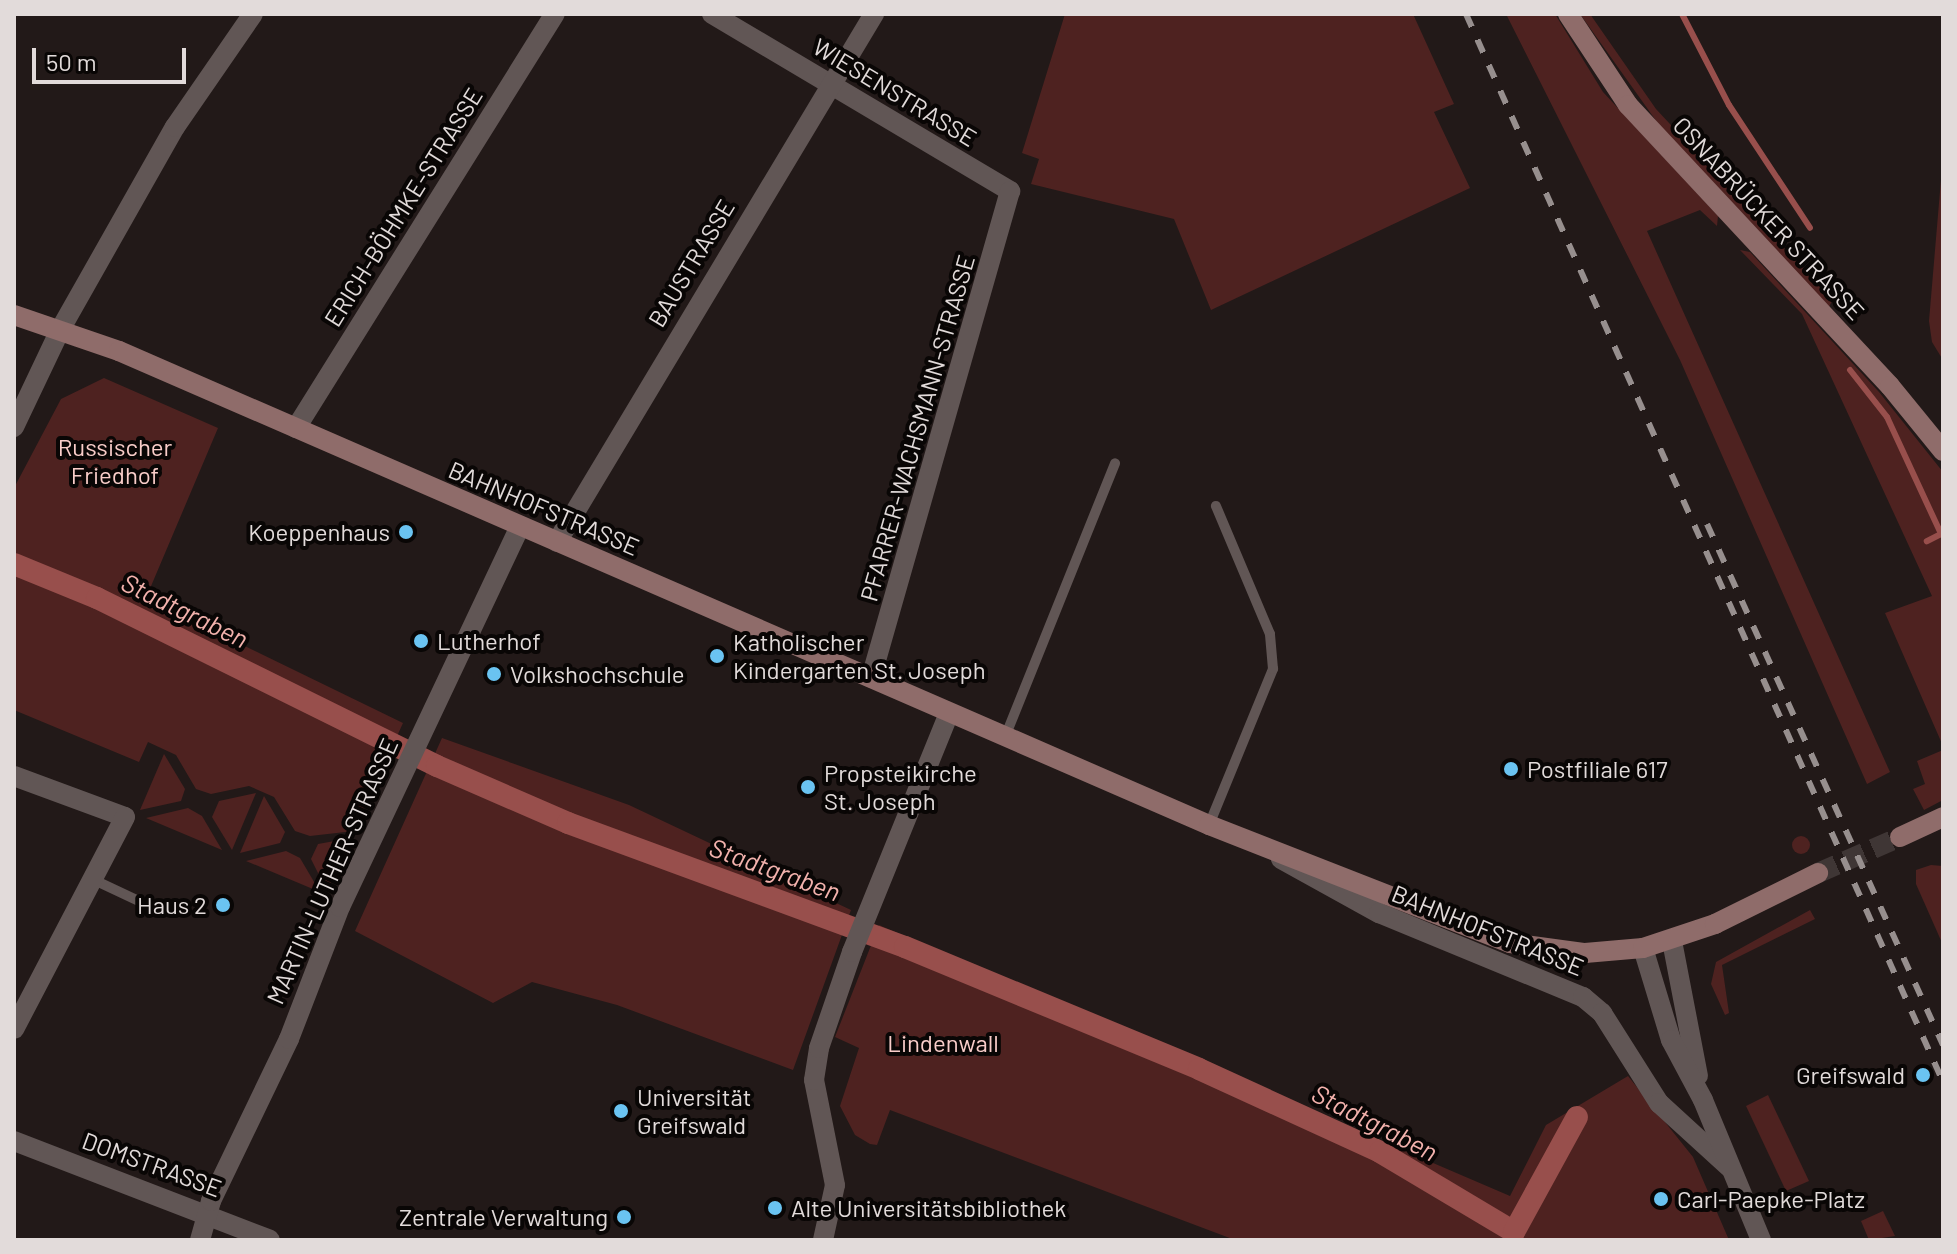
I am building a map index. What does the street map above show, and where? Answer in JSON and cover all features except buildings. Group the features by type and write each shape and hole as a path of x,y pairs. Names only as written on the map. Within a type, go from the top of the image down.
{"main road":[{"name":"OSNABRÜCKER STRASSE","path":"1568,14 1628,105 1881,375 1943,451"},
{"name":"BAHNHOFSTRASSE","path":"14,315 60,330 296,428 1209,825 1510,943 1585,953 1643,948 1672,941"},
{"path":"1900,837 1943,817"},
{"path":"1672,941 1818,873"}],"street":[{"path":"14,427 60,330 175,127 253,14"},
{"name":"ERICH-BÖHMKE-STRASSE","path":"296,428 555,14"},
{"name":"WIESENSTRASSE","path":"712,14 1010,191"},
{"name":"BAUSTRASSE","path":"557,542 874,14"},
{"name":"PFARRER-WACHSMANN-STRASSE","path":"871,678 1010,191"},
{"name":"MARTIN-LUTHER-STRASSE","path":"200,1240 208,1212 400,781 520,526"},
{"path":"823,1240 835,1185 814,1080 819,1048 854,947 949,713"},
{"path":"14,776 125,817 14,1029"},
{"name":"BAHNHOFSTRASSE","path":"1260,846 1345,898 1583,997 1602,1013 1659,1103 1729,1167"},
{"name":"BAHNHOFSTRASSE","path":"1672,941 1703,1100"},
{"name":"BAHNHOFSTRASSE","path":"1643,948 1671,1040 1703,1100 1761,1240"},
{"name":"DOMSTRASSE","path":"14,1141 208,1212 270,1240"}],"lane":[{"path":"1005,737 1115,463"},
{"path":"1209,825 1273,669 1270,634 1216,506"},
{"path":"92,879 141,902"}],"green space":[{"path":"1065,14 1413,14 1454,104 1434,112 1470,188 1211,310 1174,219 1031,184 1039,159 1022,153"},
{"path":"1506,14 1555,14 1603,92 1718,216 1717,226 1700,210 1647,231 1890,772 1867,784 1680,360"},
{"path":"1580,14 1590,14 1656,109 1833,299 1829,307 1662,129"},
{"path":"1943,156 1943,360 1932,342 1929,321"},
{"path":"1740,250 1750,252 1879,392 1943,472 1943,746 1885,613 1932,596 1802,314"},
{"name":"Russischer Friedhof","path":"104,378 218,428 146,598 403,723 354,831 310,836 295,831 274,797 249,786 211,794 196,789 176,755 148,742 139,762 14,710 14,488 61,399"},
{"path":"442,738 629,805 851,910 793,1070 617,1005 532,982 493,1003 355,931"},
{"path":"1943,750 1943,800 1924,810 1913,789 1925,784 1917,761"},
{"path":"164,754 185,789 181,801 140,810"},
{"path":"256,793 232,850 212,817 219,801"},
{"path":"264,796 285,832 280,843 240,853"},
{"path":"188,808 202,816 222,850 146,818"},
{"path":"1801,836 1810,845 1801,854 1792,845"},
{"path":"351,838 327,891 311,859 318,844"},
{"path":"286,851 300,858 320,892 246,861"},
{"path":"1931,865 1943,866 1943,945 1916,884 1916,870"},
{"path":"1810,910 1815,919 1722,965 1729,1013 1725,1015 1711,984 1716,962"},
{"name":"Lindenwall","path":"879,925 1510,1196 1546,1125 1628,1076 1693,1157 1729,1240 1235,1240 890,1110 877,1145 870,1144 855,1135 840,1106 859,1048 835,1037"},
{"path":"1768,1095 1809,1181 1786,1191 1746,1106"},
{"path":"1883,1211 1895,1236 1869,1240 1861,1221"}],"waterway":[{"path":"1682,14 1729,105 1810,228"},
{"path":"1850,370 1887,417 1941,534 1927,541"},
{"name":"Stadtgraben","path":"14,564 97,598 437,766 568,823 905,947 1199,1069 1380,1152 1514,1232 1577,1117"}],"tunnel":[{"path":"1818,873 1900,837"}],"railway":[{"path":"1466,14 1943,1082"},
{"path":"1707,524 1943,1045"}],"place":[{"name":"Koeppenhaus","path":"406,532"},
{"name":"Lutherhof","path":"421,641"},
{"name":"Katholischer Kindergarten St. Joseph","path":"717,656"},
{"name":"Volkshochschule","path":"494,674"},
{"name":"Postfiliale 617","path":"1511,769"},
{"name":"Propsteikirche St. Joseph","path":"808,787"},
{"name":"Haus 2","path":"223,905"},
{"name":"Greifswald","path":"1923,1075"},
{"name":"Universität Greifswald","path":"621,1111"},
{"name":"Carl-Paepke-Platz","path":"1661,1199"},
{"name":"Alte Universitätsbibliothek","path":"775,1208"},
{"name":"Zentrale Verwaltung","path":"624,1217"}]}
